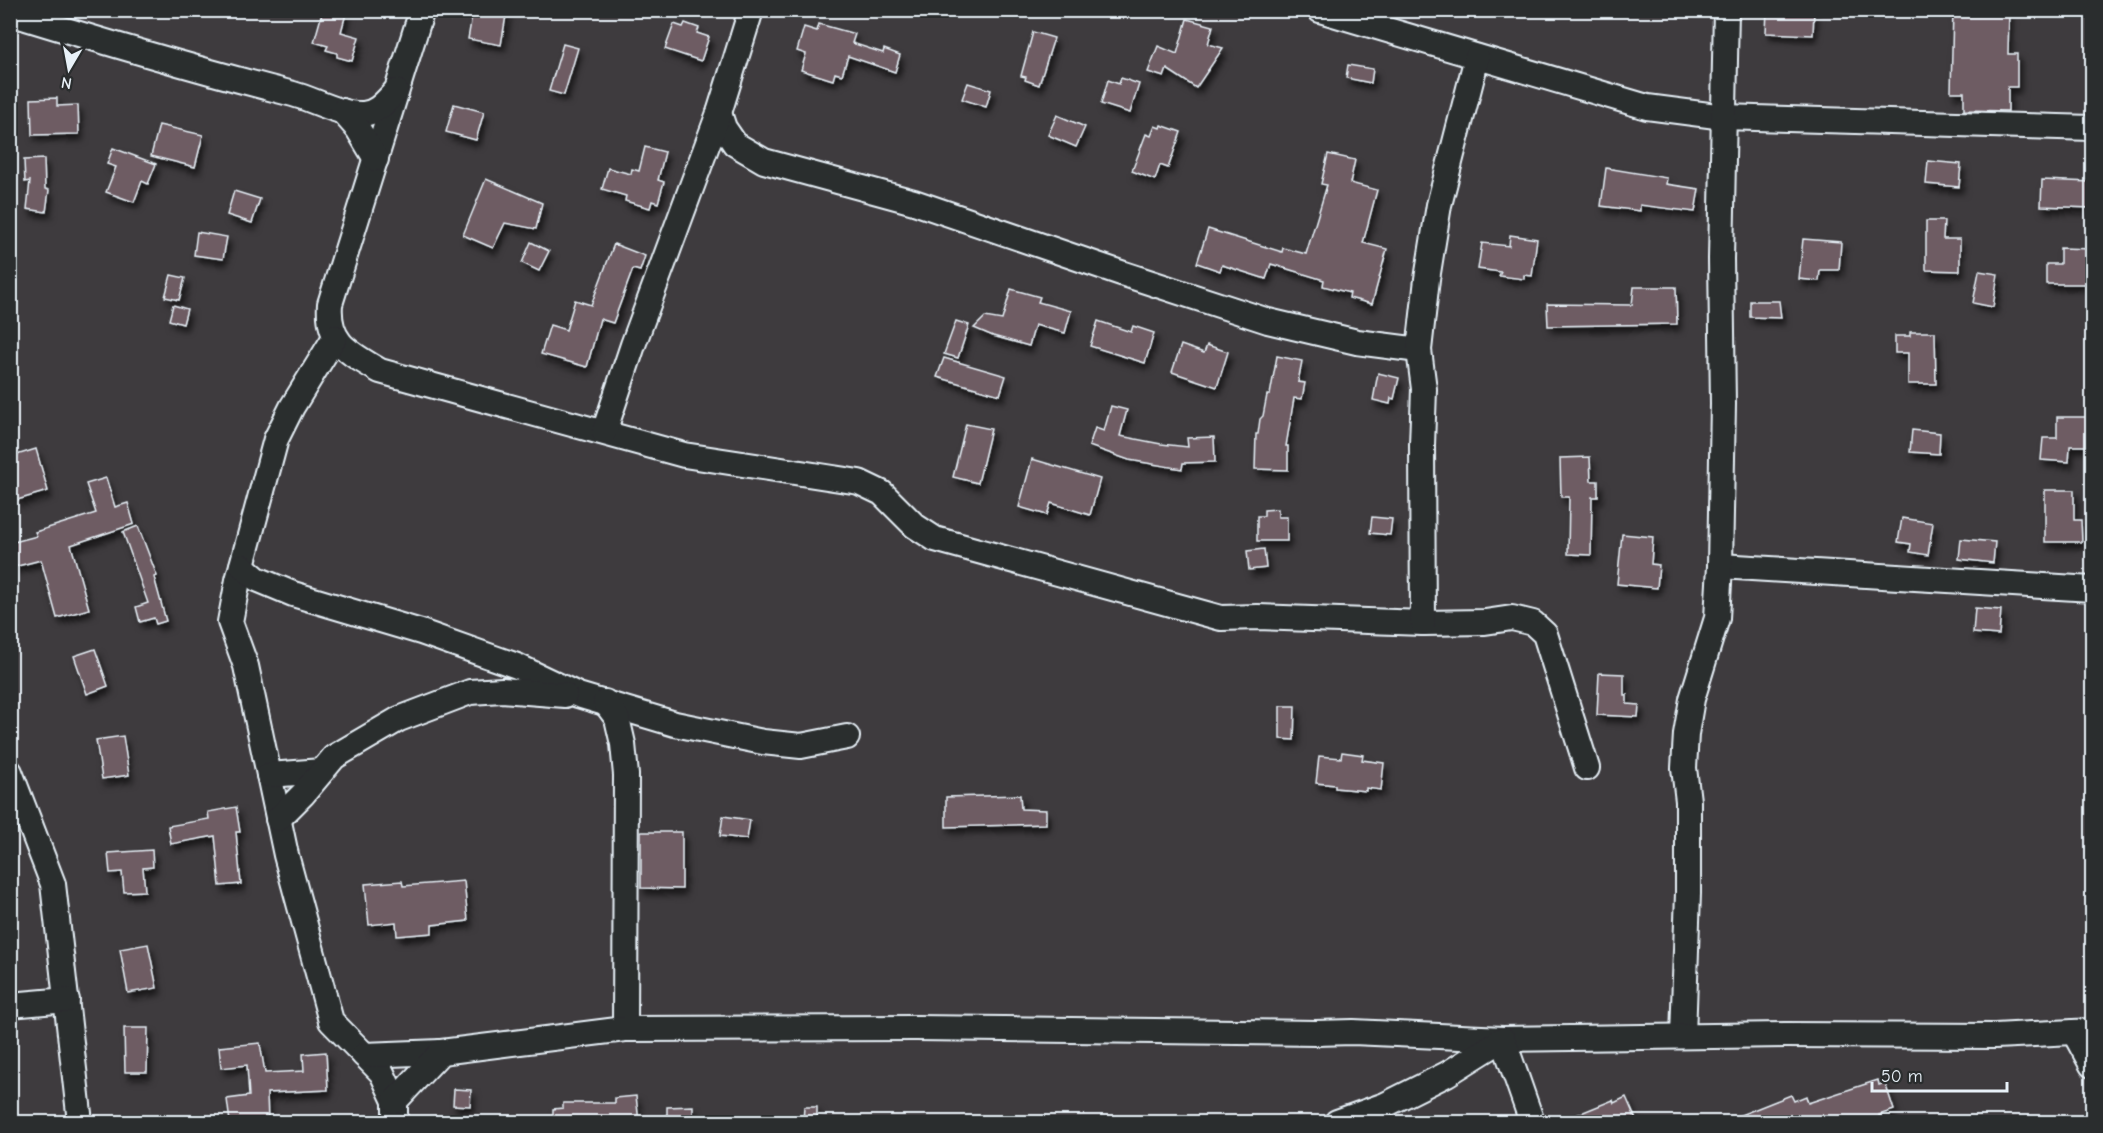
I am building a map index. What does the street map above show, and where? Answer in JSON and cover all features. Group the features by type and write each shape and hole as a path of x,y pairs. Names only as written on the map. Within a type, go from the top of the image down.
{"street":[{"path":"422,10 330,304 329,321 335,338 346,351 380,371 684,455 859,482 882,493 915,526 935,539 1221,618 1258,617 1423,623 1485,622 1512,618 1533,623 1545,634 1587,768"},
{"path":"604,432 633,345 719,113 751,10"},
{"path":"1320,10 1647,107 1724,117 2092,128"},
{"path":"1683,1036 1688,882 1688,801 1684,768 1686,734 1695,690 1717,618 1720,566 1726,10"},
{"path":"10,13 127,50 308,98 342,111 364,114 378,109 397,89"},
{"path":"1423,623 1424,389 1419,350 1439,205 1477,57"},
{"path":"342,111 358,129 375,159"},
{"path":"719,113 724,128 735,144 764,161 914,202 1268,321 1357,342 1419,350"},
{"path":"335,338 292,407 276,439 242,566 230,622 246,666 286,855 331,1021 382,1073 395,1112"},
{"path":"242,566 257,579 293,594 421,632 517,666 578,695"},
{"path":"1720,566 2092,589"},
{"path":"278,819 334,757 399,718 470,692 502,690 578,695 675,724 763,742 801,746 848,737"},
{"path":"605,702 617,718 623,744 626,775 625,1029"},
{"path":"269,775 322,771"},
{"path":"10,772 53,884 80,1122"},
{"path":"10,1005 67,1000"},
{"path":"364,1055 441,1052 625,1029 916,1028 1353,1032 1503,1039 1683,1036 1995,1036 2083,1032 2092,1065"},
{"path":"1337,1122 1385,1105 1447,1074 1503,1039"},
{"path":"1503,1039 1532,1122"},
{"path":"395,1112 441,1052"}],"building":[{"path":"323,10 347,10 341,32 359,37 352,61 337,57 337,53 326,50 328,46 314,42"},
{"path":"473,10 507,10 501,45 468,39"},
{"path":"1767,10 1814,10 1813,35 1766,33"},
{"path":"1953,10 2009,10 2008,54 2017,54 2017,87 2008,87 2008,111 1964,110 1964,92 1951,92"},
{"path":"1187,19 1213,26 1208,44 1223,48 1196,88 1167,69 1164,77 1148,72 1158,46 1177,54"},
{"path":"685,23 699,28 697,33 709,37 701,61 665,49 674,24 683,27"},
{"path":"819,24 855,34 852,43 883,53 884,49 900,55 895,72 848,56 842,75 835,73 833,80 801,70 806,54 797,51 804,27 817,31"},
{"path":"1033,32 1054,38 1039,85 1021,76"},
{"path":"563,44 578,48 564,95 549,91"},
{"path":"1348,65 1373,69 1371,83 1346,78"},
{"path":"1121,78 1139,84 1130,113 1101,104 1108,80 1119,84"},
{"path":"968,83 991,90 986,107 962,99"},
{"path":"57,98 57,106 78,105 79,134 32,135 31,99"},
{"path":"454,104 484,112 476,140 446,132"},
{"path":"1057,115 1085,127 1076,147 1048,135"},
{"path":"159,125 203,135 195,167 151,156"},
{"path":"1161,125 1181,132 1168,168 1160,165 1155,180 1132,171 1146,134 1151,136 1155,126 1160,128"},
{"path":"645,147 665,152 658,180 664,182 658,203 652,201 650,208 625,201 626,196 602,189 608,168 631,174 632,169 639,171"},
{"path":"113,148 156,164 148,184 142,181 134,202 106,192 116,167 107,164"},
{"path":"1328,154 1355,160 1350,183 1377,190 1363,243 1387,249 1372,304 1349,298 1350,293 1323,286 1324,280 1271,264 1266,279 1222,265 1220,271 1197,263 1208,229 1282,252 1283,248 1306,254 1327,185 1321,184"},
{"path":"44,159 45,189 49,190 46,212 27,209 30,181 25,182 24,160"},
{"path":"1928,161 1961,164 1959,187 1926,184"},
{"path":"1606,168 1667,178 1666,184 1699,189 1695,212 1640,205 1640,211 1601,206"},
{"path":"486,179 542,203 536,229 505,223 493,248 463,235"},
{"path":"2042,180 2092,182 2092,208 2041,206"},
{"path":"234,191 260,199 252,223 227,215"},
{"path":"1926,221 1944,221 1943,239 1960,239 1960,271 1926,270"},
{"path":"197,232 227,237 223,259 194,255"},
{"path":"1510,235 1537,239 1532,276 1524,275 1524,279 1499,276 1501,272 1478,269 1482,243 1509,246"},
{"path":"1803,239 1841,242 1839,270 1820,270 1819,281 1799,279"},
{"path":"531,242 549,251 539,271 522,263"},
{"path":"614,244 645,256 640,271 633,269 613,323 600,319 587,367 541,354 550,325 566,330 575,300 591,305"},
{"path":"2060,248 2092,249 2092,284 2046,284 2046,264 2060,264"},
{"path":"1979,271 1998,274 1993,307 1973,303"},
{"path":"171,275 185,278 179,300 165,297"},
{"path":"1634,287 1676,287 1677,324 1548,326 1547,304 1632,305"},
{"path":"1011,289 1040,297 1038,302 1071,311 1065,333 1035,325 1029,346 974,328 985,317 1002,320"},
{"path":"1750,301 1779,301 1781,318 1750,317"},
{"path":"173,305 187,309 183,324 169,320"},
{"path":"956,321 969,325 958,358 944,354"},
{"path":"1098,321 1131,332 1133,326 1154,333 1145,363 1090,346"},
{"path":"1910,332 1935,332 1936,384 1908,384 1908,353 1895,353 1895,336 1910,336"},
{"path":"1181,345 1204,353 1207,345 1228,352 1217,387 1172,372"},
{"path":"1277,356 1302,361 1298,382 1305,383 1302,399 1294,398 1286,446 1288,446 1288,470 1255,469 1256,434 1258,434 1267,395 1270,395"},
{"path":"944,358 1006,376 1000,395 937,377"},
{"path":"1378,373 1399,378 1394,399 1391,398 1390,404 1373,400"},
{"path":"1111,406 1127,410 1120,436 1188,447 1187,438 1214,437 1215,462 1183,463 1182,469 1129,460 1089,446 1095,428 1104,431"},
{"path":"2057,417 2092,417 2092,446 2070,446 2069,462 2041,460 2043,438 2057,438"},
{"path":"966,424 991,429 978,483 953,477"},
{"path":"1912,430 1940,433 1939,454 1910,452"},
{"path":"36,449 48,491 17,500 10,477 10,457"},
{"path":"1590,457 1591,481 1598,481 1598,497 1592,497 1591,555 1568,554 1569,497 1561,497 1560,458"},
{"path":"1032,459 1100,479 1090,515 1051,503 1047,515 1019,507"},
{"path":"106,478 115,507 128,503 134,524 71,545 89,609 57,618 41,560 10,568 10,543 37,536 35,532 96,513 86,484"},
{"path":"2045,490 2074,490 2074,520 2081,520 2082,542 2045,542"},
{"path":"1278,509 1278,517 1287,517 1287,541 1257,541 1257,516 1264,516 1264,510"},
{"path":"1372,517 1392,519 1390,535 1370,533"},
{"path":"1902,518 1933,523 1928,555 1910,552 1911,544 1898,542"},
{"path":"138,526 157,576 154,577 166,621 156,624 154,618 140,622 136,607 148,603 123,532"},
{"path":"1622,534 1653,537 1651,564 1659,565 1657,588 1617,584"},
{"path":"1961,539 1995,542 1993,563 1959,559"},
{"path":"1264,549 1266,568 1249,570 1247,551"},
{"path":"1975,608 2001,610 1999,635 1973,633"},
{"path":"95,649 108,686 87,694 74,656"},
{"path":"1599,673 1624,674 1624,695 1627,695 1627,704 1639,705 1638,717 1597,715"},
{"path":"1280,706 1295,706 1294,740 1280,739"},
{"path":"123,736 129,775 102,779 96,740"},
{"path":"1342,752 1363,755 1362,760 1384,763 1381,790 1335,788 1335,785 1316,783 1319,756 1341,758"},
{"path":"1020,795 1021,809 1046,810 1046,824 946,827 946,797"},
{"path":"236,807 240,832 236,832 241,884 220,886 215,836 171,844 168,826 209,819 208,812"},
{"path":"723,816 750,820 747,839 720,836"},
{"path":"641,832 682,832 682,889 641,888"},
{"path":"152,850 153,867 143,868 145,891 124,892 122,872 110,873 108,853"},
{"path":"402,881 403,886 464,881 468,921 432,925 432,933 397,936 396,922 369,925 365,884"},
{"path":"148,944 157,988 128,993 120,949"},
{"path":"124,1028 148,1028 147,1072 125,1072"},
{"path":"260,1043 265,1073 304,1071 303,1054 326,1052 328,1090 267,1093 268,1122 230,1122 227,1099 249,1096 247,1065 221,1068 219,1047"},
{"path":"1878,1080 1879,1085 1885,1083 1894,1110 1879,1115 1880,1119 1871,1122 1723,1122 1791,1095 1794,1101 1806,1096 1808,1103"},
{"path":"454,1089 471,1090 470,1106 453,1105"},
{"path":"636,1096 639,1122 553,1122 553,1109 563,1108 563,1103 615,1103 615,1098"},
{"path":"1626,1097 1637,1122 1559,1122 1613,1100 1614,1103"},
{"path":"693,1106 693,1122 667,1122 667,1107"},
{"path":"804,1107 817,1107 817,1122 803,1122"}]}
